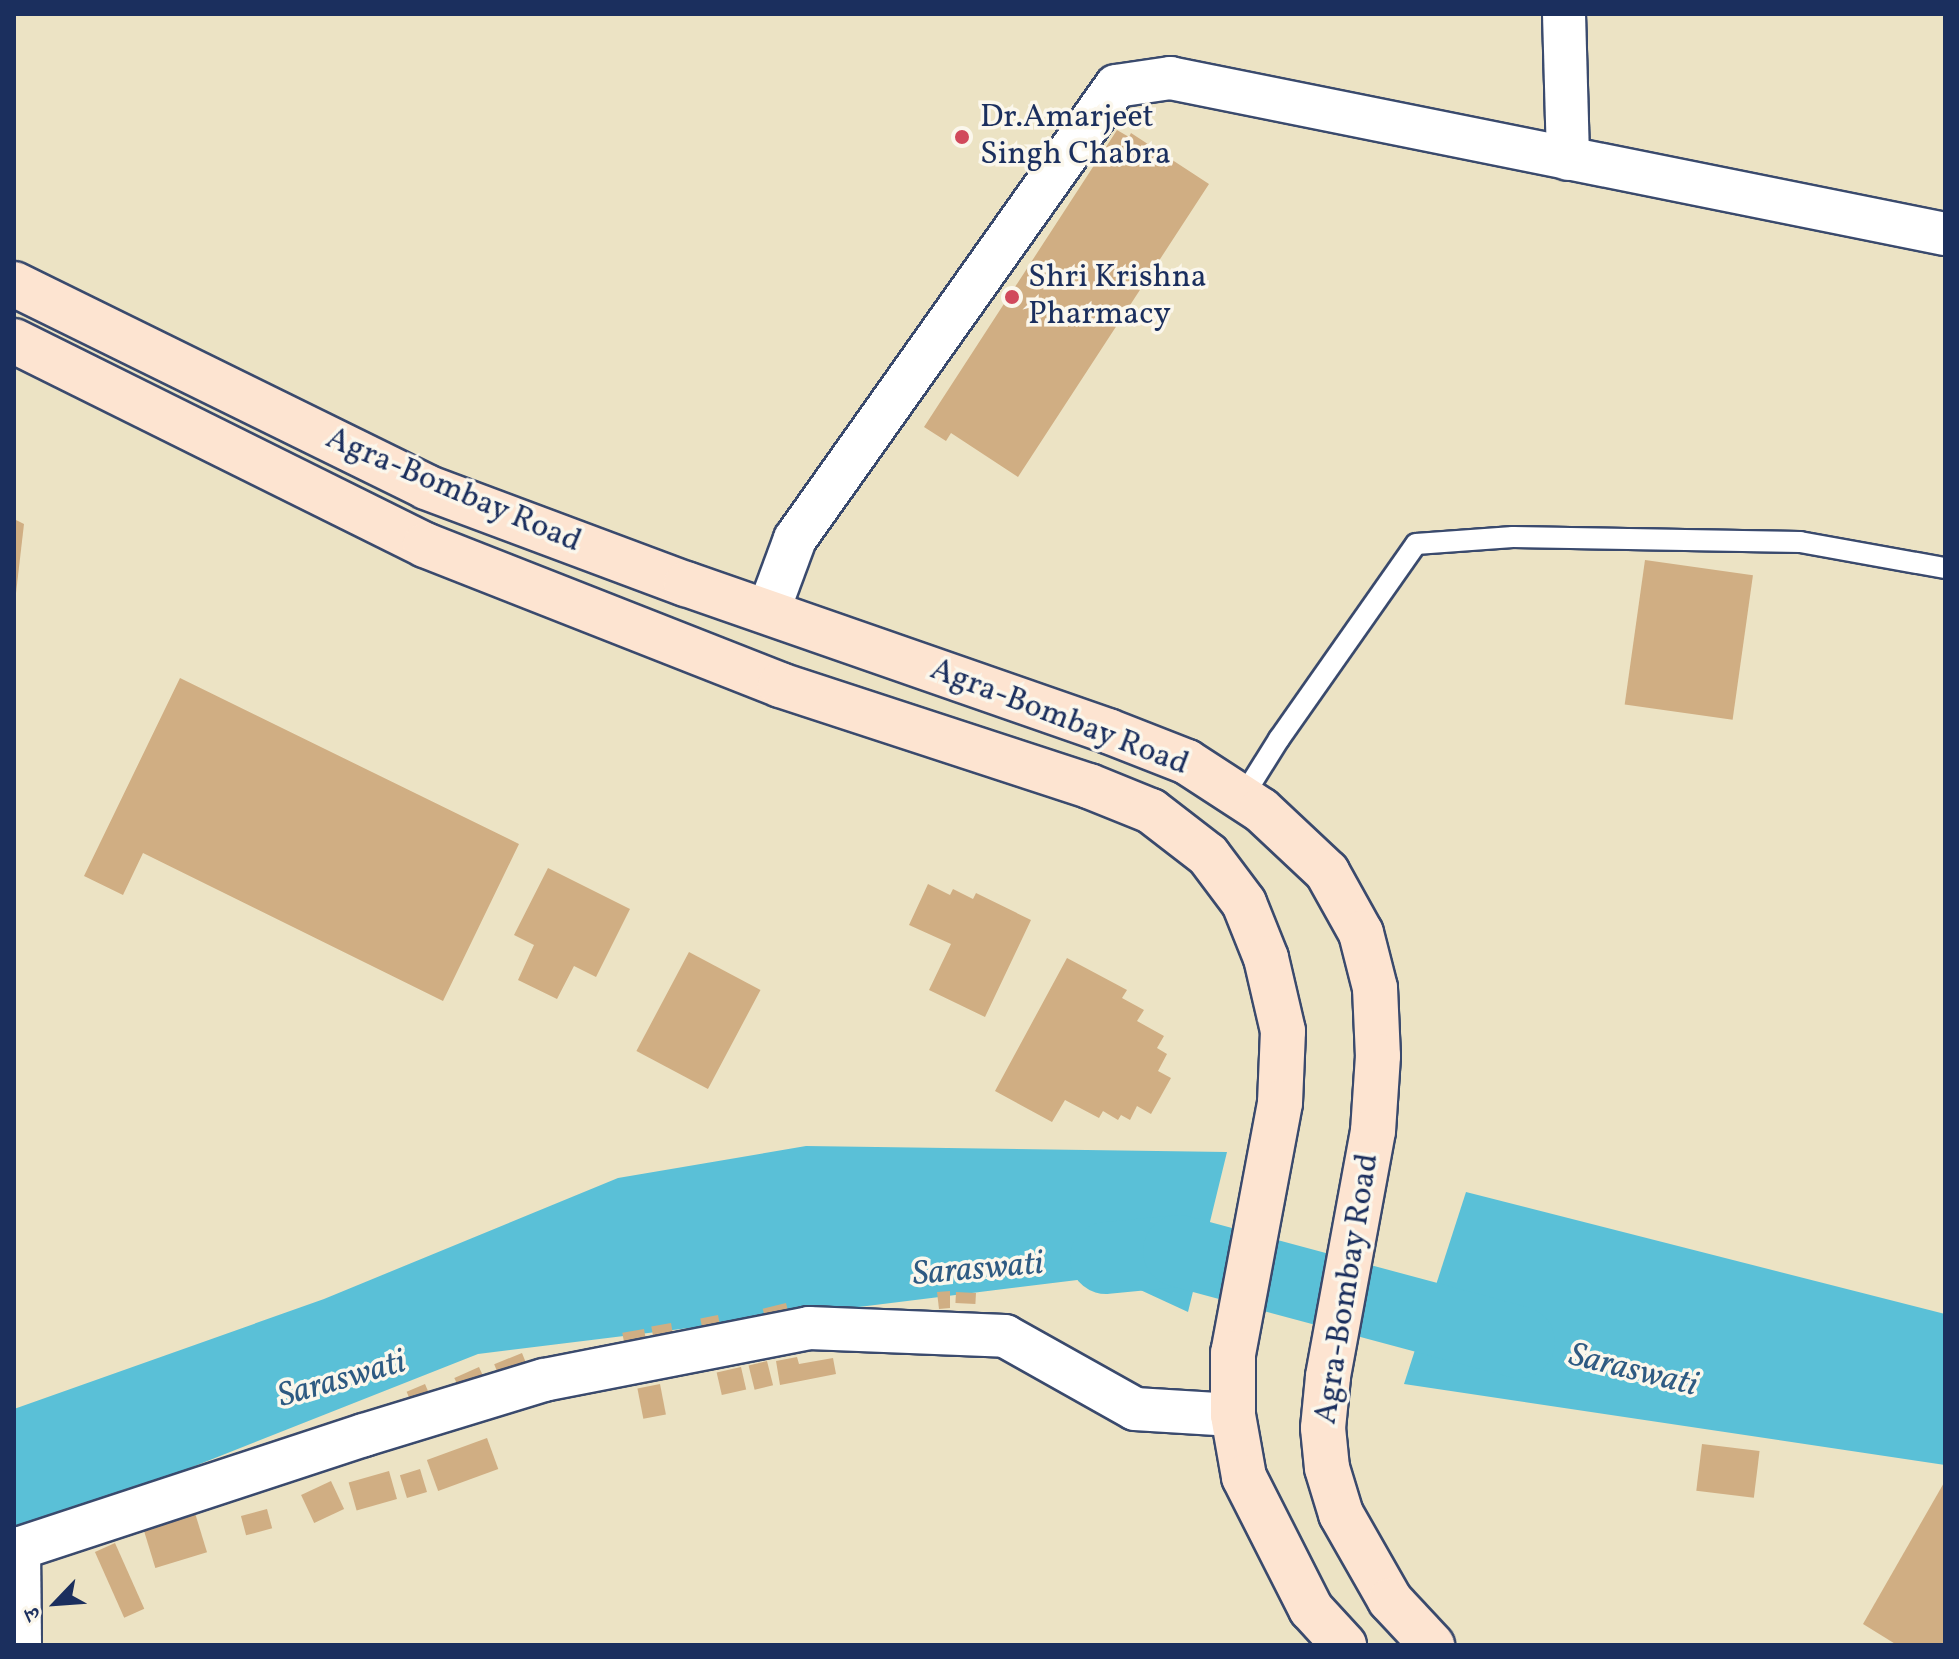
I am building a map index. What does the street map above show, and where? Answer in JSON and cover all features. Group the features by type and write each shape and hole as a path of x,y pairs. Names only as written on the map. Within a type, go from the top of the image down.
{"main road":[{"name":"Agra-Bombay Road","path":"14,284 426,487 686,584 1108,731 1187,762 1261,810 1327,872 1361,933 1375,988 1378,1056 1373,1131 1328,1377 1323,1428 1327,1468 1341,1514 1390,1600 1432,1645"},
{"name":"Agra-Bombay Road","path":"14,341 425,545 780,685 1089,786 1151,811 1208,855 1244,903 1266,958 1283,1031 1280,1103 1233,1353 1233,1415 1244,1477 1311,1609 1344,1645"},
{"path":"663,639 686,584"}],"street":[{"path":"1564,14 1568,159"},
{"path":"768,612 795,539 1116,86 1170,78 1945,234"},
{"path":"20,1645 17,1549 349,1439 544,1380 809,1328 1005,1336 1135,1409 1233,1415"}],"lane":[{"path":"1242,798 1279,739 1416,544 1513,537 1800,542 1945,568"}],"water":[{"path":"806,1146 1227,1152 1188,1312 1110,1276 478,1354 114,1498 14,1529 14,1409 324,1299 618,1178"},
{"path":"1466,1192 1945,1314 1945,1465 1404,1384"}],"building":[{"path":"1117,130 1129,137 1131,133 1209,184 1018,477 951,433 946,441 924,427"},
{"path":"14,519 24,524 16,593 14,592"},
{"path":"1645,560 1753,575 1733,720 1625,705"},
{"path":"180,678 519,844 443,1001 143,853 123,895 84,876"},
{"path":"548,868 630,909 596,977 574,966 557,999 518,980 534,945 514,935"},
{"path":"928,884 950,895 953,889 973,899 976,893 1031,920 985,1017 929,990 951,944 909,925"},
{"path":"689,952 761,990 708,1089 636,1051"},
{"path":"1067,958 1127,990 1122,998 1144,1010 1137,1021 1164,1036 1157,1048 1167,1054 1158,1071 1171,1078 1151,1114 1137,1106 1130,1120 1121,1115 1118,1120 1103,1111 1099,1118 1065,1100 1052,1122 995,1091"},
{"path":"950,1291 950,1308 939,1309 937,1292"},
{"path":"956,1292 976,1293 975,1304 955,1303"},
{"path":"786,1303 791,1323 768,1329 763,1309"},
{"path":"718,1315 721,1331 703,1334 700,1318"},
{"path":"671,1323 674,1340 654,1343 651,1326"},
{"path":"644,1329 647,1346 625,1350 622,1333"},
{"path":"522,1353 528,1368 500,1379 494,1364"},
{"path":"797,1357 799,1364 833,1358 836,1374 780,1385 776,1361"},
{"path":"767,1361 773,1385 755,1390 749,1366"},
{"path":"479,1367 486,1383 461,1394 454,1378"},
{"path":"741,1367 746,1389 722,1395 717,1373"},
{"path":"425,1384 433,1403 415,1411 407,1392"},
{"path":"660,1384 666,1414 643,1419 637,1388"},
{"path":"487,1438 498,1469 438,1491 427,1460"},
{"path":"1702,1444 1760,1451 1754,1498 1696,1491"},
{"path":"420,1469 427,1492 407,1498 400,1475"},
{"path":"389,1471 397,1499 357,1510 349,1483"},
{"path":"331,1481 344,1509 314,1523 301,1495"},
{"path":"1945,1481 1945,1645 1897,1645 1863,1624"},
{"path":"267,1509 272,1528 246,1535 241,1516"},
{"path":"195,1513 207,1552 155,1568 143,1529"},
{"path":"115,1543 144,1609 124,1618 95,1552"}],"waterway":[{"name":"Saraswati","path":"1106,1258 1179,1251 1519,1342"}],"place":[{"name":"Dr.Amarjeet Singh Chabra","path":"962,137"},
{"name":"Shri Krishna Pharmacy","path":"1012,297"}]}
